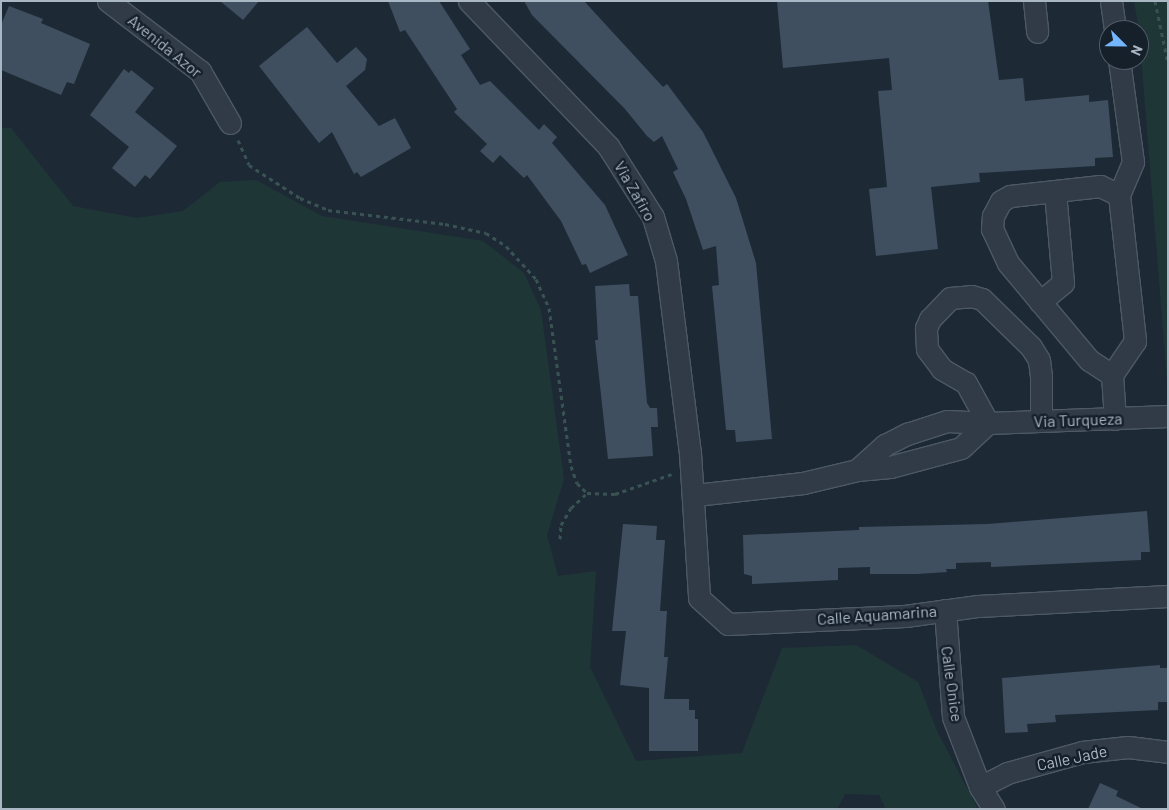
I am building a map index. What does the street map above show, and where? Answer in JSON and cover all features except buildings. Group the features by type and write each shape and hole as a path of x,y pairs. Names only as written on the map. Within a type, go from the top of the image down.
{"street":[{"name":"Avenida Azor","path":"108,1 200,71 230,122"},
{"name":"Via Zafiro","path":"469,1 608,146 653,217 666,261 695,496"},
{"path":"1034,1 1038,32"},
{"path":"1111,1 1114,20"},
{"path":"1115,419 1112,375 1135,340 1118,195 1133,162 1120,70"},
{"path":"1112,375 1089,360 1008,263 992,229 992,216 1001,201 1010,196 1100,186 1118,195"},
{"path":"1040,302 1063,284 1055,192"},
{"path":"988,423 966,383 942,369 927,350 926,328 930,319 950,298 982,299 1031,347 1039,360 1041,422"},
{"name":"Via Turqueza","path":"857,470 885,445 907,434 947,421 988,423 1041,422 1168,416"},
{"name":"Via Turqueza","path":"695,496 803,483 857,470 915,461 961,448 988,423"},
{"path":"907,434 915,461"},
{"name":"Calle Aquamarina","path":"695,496 699,598 728,624 904,616 944,610 1168,596"},
{"name":"Calle Onice","path":"944,610 953,717 980,787 994,809"},
{"name":"Calle Jade","path":"980,787 1007,773 1082,752 1128,747 1168,752"}],"path":[{"path":"1155,1 1168,63"},
{"path":"230,122 249,165 300,198 328,210 486,233 506,246 536,279 549,308 571,466 577,483 587,493 615,494 691,466"},
{"path":"560,539 561,525 570,508 587,493"}],"green space":[{"path":"1134,1 1168,1 1168,393 1142,70 1149,70 1149,20 1137,20"},
{"path":"1,128 11,128 73,206 137,218 183,211 220,182 256,180 322,216 483,241 524,273 541,310 564,479 547,535 558,576 596,571 590,667 636,761 742,753 782,648 856,645 918,682 937,731 978,809 886,809 879,795 845,794 837,809 1,809"}]}
